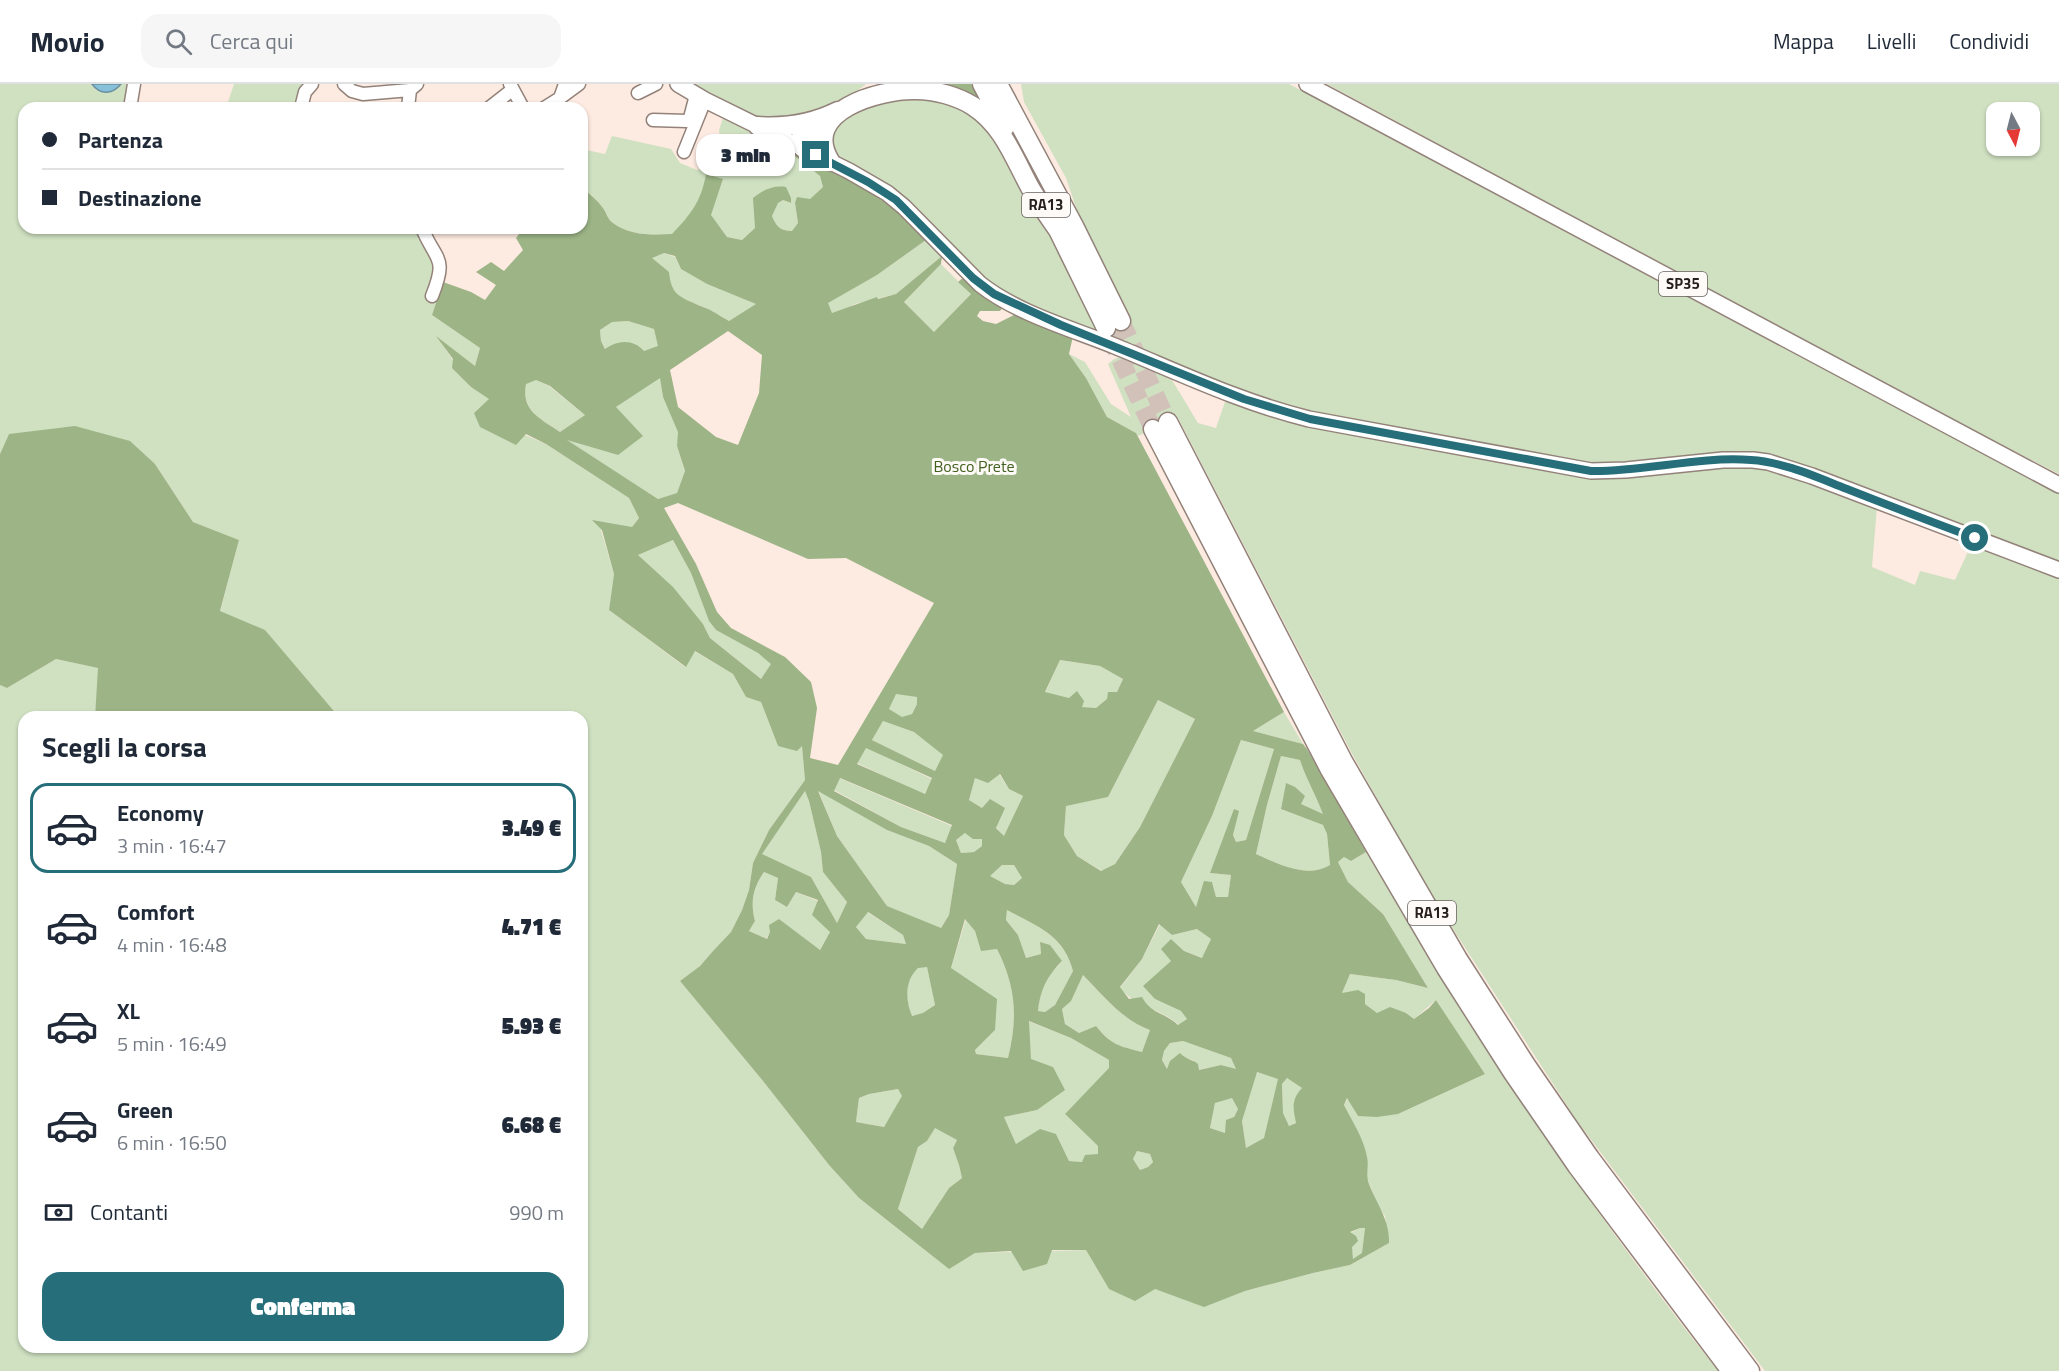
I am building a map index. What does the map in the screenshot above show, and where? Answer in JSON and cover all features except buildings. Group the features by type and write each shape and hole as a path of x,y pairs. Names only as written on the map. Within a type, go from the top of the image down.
{"highway":[{"path":"758,126 817,129 832,120 872,84"},
{"name":"RA13","path":"982,84 1067,230"},
{"name":"RA13","path":"998,84 1113,324"},
{"path":"1011,84 1015,99 1055,177 1067,230"},
{"path":"845,107 886,93 919,90 953,97 973,106 999,128 1033,193 1067,230"},
{"path":"802,148 818,140 817,129"},
{"path":"817,129 830,161"},
{"name":"RA13","path":"1731,1371 1577,1166 1513,1073 1446,968 1330,770 1161,426 1343,761 1458,960 1590,1158 1750,1371"}],"main road":[{"path":"678,84 701,98 830,161 896,200 973,278 994,294 1061,325 1266,407 1310,419 1591,471 1626,470 1723,460 1768,462 1812,476 2059,570"},
{"name":"SP35","path":"1307,84 2059,485"}],"street":[{"path":"131,102 134,84"},
{"path":"302,102 305,92 312,84"},
{"path":"344,84 356,93 368,95 413,87 409,102"},
{"path":"560,98 565,84"},
{"path":"554,102 579,84"},
{"path":"638,93 656,84"},
{"path":"495,102 511,87 520,102"},
{"path":"653,120 687,122 701,98"},
{"path":"684,152 701,98"},
{"path":"425,234 440,260 440,272 432,296"}],"green space":[{"path":"0,84 131,84 127,102 18,102 18,234 419,234 434,259 443,282 432,315 480,348 475,366 438,338 471,387 490,399 474,413 546,444 629,498 639,518 632,527 601,530 614,574 609,610 685,667 694,651 733,674 746,697 761,702 778,746 802,745 805,780 769,830 753,863 749,890 731,932 700,966 680,981 829,1165 859,1198 948,1268 975,1253 1086,1250 1109,1289 1155,1289 1204,1306 1245,1291 1350,1265 1389,1243 1385,1216 1379,1208 1367,1178 1367,1157 1344,1105 1348,1098 1358,1116 1398,1114 1485,1074 1436,1000 1414,1019 1406,1013 1377,1014 1365,1004 1342,993 1350,974 1396,980 1428,988 1383,914 1348,882 1338,862 1344,857 1351,861 1366,852 1465,1016 1525,1107 1619,1241 1718,1371 0,1371 0,685 7,688 56,659 99,668 95,711 18,711 18,1353 588,1353 588,711 334,711 280,648 220,612 239,540 193,522 155,464 9,434 0,454"},
{"path":"234,84 302,84 297,102 228,102"},
{"path":"690,84 866,84 853,94 818,113 761,121"},
{"path":"878,84 971,84 982,102 876,87"},
{"path":"1021,84 1289,84 2059,494 2059,563 1808,468 1593,465 1321,416 1235,390 1002,294 835,159 830,135 839,120 886,98 942,99 987,122 1042,217 1081,222 1066,178 1024,102"},
{"path":"1327,84 2059,84 2059,474 1897,391"},
{"path":"724,115 779,144 820,176 823,187 810,199 795,203 798,223 792,231 779,227 772,216 777,203 783,200 790,203 786,187 755,228 742,240 727,237 710,215 723,180 706,174 703,192 693,212 672,234 642,234 620,227 611,222 601,205 588,193 588,150 605,154 612,136 671,149 680,163 697,170 709,166 721,145 719,130"},
{"name":"Bosco Prete","path":"779,144 868,190 904,217 926,240 877,275 828,303 832,313 877,297 878,299 896,294 942,256 941,264 904,302 934,332 971,294 958,282 965,276 1003,307 1000,311 980,311 977,316 983,321 996,324 1016,314 1073,336 1069,354 1086,378 1107,417 1136,433 1284,712 1253,731 1303,744 1307,749 1366,852 1351,861 1344,857 1338,862 1348,882 1383,914 1428,988 1396,980 1350,974 1342,993 1358,990 1365,994 1365,1004 1377,1013 1390,1007 1414,1019 1436,1000 1485,1074 1398,1114 1377,1117 1358,1116 1347,1098 1344,1105 1361,1137 1368,1160 1368,1181 1385,1218 1389,1234 1389,1243 1350,1265 1245,1291 1204,1307 1155,1289 1135,1301 1109,1289 1086,1250 1052,1250 1047,1264 1023,1271 1011,1251 975,1253 949,1269 859,1198 829,1165 680,981 700,966 731,932 749,890 753,863 769,830 805,780 802,746 797,751 778,746 761,702 746,697 733,674 695,651 686,667 609,610 614,574 602,530 592,520 632,527 639,518 629,498 546,444 526,434 516,445 480,427 474,413 489,399 471,387 452,368 453,359 436,336 475,366 480,348 432,315 443,282 471,292 485,300 496,285 476,272 491,262 504,271 523,250 516,238 519,234 588,234 588,193 601,205 611,222 620,227 642,234 672,234 694,207 706,174 723,179 711,215 727,237 742,240 755,228 753,198 768,189 786,187 791,203 783,200 778,203 772,216 779,227 792,231 798,223 795,203 797,197 810,199 823,187 820,176","holes":["664,253 675,256 681,269 707,284 756,304 729,321 679,296 670,280 669,272 652,258","628,321 654,329 658,346 644,351 635,344 625,342 605,349 601,341 600,330 612,322","728,331 762,355 759,393 738,445 716,437 678,407 670,370","660,378 663,397 678,432 677,446 685,471 677,493 658,499 567,440 618,455 643,436 616,407","536,380 550,386 585,415 560,432 539,418 526,401 526,384","678,503 808,559 846,558 934,603 838,765 810,758 817,708 811,682 785,657 731,628 717,612 696,564 664,508","673,540 691,573 709,621 716,630 758,653 771,664 761,679 710,638 703,624 673,587 638,555","1060,660 1100,666 1123,679 1117,692 1108,692 1107,699 1096,708 1082,707 1084,701 1077,691 1069,698 1045,692","896,694 917,697 917,704 912,714 902,717 889,709","1158,700 1195,719 1140,827 1115,864 1101,871 1077,856 1064,835 1066,806 1108,797","883,721 914,732 943,755 935,771 872,740","1241,740 1274,749 1246,840 1236,842 1233,835 1239,811 1234,809 1210,873 1231,875 1228,897 1216,897 1212,882 1204,881 1196,907 1181,882 1212,816","866,748 932,778 925,794 857,764","1281,756 1300,760 1323,814 1301,804 1305,796 1286,783 1281,809 1323,825 1327,834 1330,865 1312,871 1303,870 1256,854","1000,774 1009,789 1023,796 1004,836 996,828 1005,808 990,799 982,808 969,800 975,778 988,783","840,778 952,825 945,843 901,827 834,791","805,791 821,852 823,872 847,902 837,923 811,877 762,854","818,791 887,830 929,846 957,864 949,915 941,928 887,906 837,836","965,833 973,839 982,839 982,846 974,852 961,853 956,840","1002,865 1014,865 1022,878 1014,885 1005,884 990,876","764,872 778,878 775,900 787,907 796,892 818,900 812,915 830,932 820,950 779,919 769,925 770,932 767,939 749,931 755,921 753,908 757,884","1007,910 1048,933 1056,940 1069,959 1073,971 1055,1005 1045,1012 1038,1011 1040,996 1048,978 1062,961 1050,945 1040,942 1041,954 1026,958 1018,935 1006,920","868,912 903,935 906,944 866,939 856,927","965,919 975,931 981,951 997,949 1008,976 1014,1016 1008,1058 976,1054 975,1050 995,1030 997,999 951,968","1159,924 1172,935 1197,929 1211,939 1202,958 1184,951 1171,939 1161,949 1171,961 1143,986 1155,999 1181,1011 1187,1019 1178,1025 1150,1007 1142,997 1129,999 1120,987 1142,959","927,967 935,1005 923,1013 912,1016 907,997 911,978 918,968","1083,975 1122,1013 1150,1030 1142,1052 1116,1044 1096,1026 1079,1033 1065,1024 1062,1009 1071,1001","1029,1021 1071,1038 1109,1060 1109,1068 1065,1114 1098,1146 1098,1154 1085,1155 1082,1162 1069,1161 1056,1134 1040,1129 1016,1144 1004,1117 1037,1110 1065,1090 1053,1067 1031,1059","1183,1041 1231,1058 1236,1069 1221,1065 1199,1070 1198,1064 1180,1053 1170,1061 1167,1069 1162,1060 1164,1051 1170,1043","1257,1072 1278,1079 1264,1138 1246,1148 1242,1121","1287,1078 1302,1088 1294,1104 1296,1123 1289,1126 1283,1113 1282,1084","898,1089 902,1096 884,1127 856,1122 859,1098","1232,1098 1238,1109 1234,1117 1226,1120 1225,1133 1210,1128 1215,1103","935,1128 957,1140 953,1148 962,1178 949,1188 922,1229 898,1209 918,1147 927,1141","1137,1151 1150,1154 1153,1162 1140,1170 1133,1159","1365,1228 1362,1253 1353,1259 1352,1247 1358,1241 1356,1236 1350,1232"]},
{"path":"926,240 942,256 896,294 855,304 832,313 827,303 877,275"},
{"path":"664,253 675,257 681,269 707,284 757,304 729,321 681,298 651,257"},
{"path":"941,264 971,294 934,332 904,302"},
{"path":"628,321 654,329 659,347 644,351 636,346 626,345 606,350 601,341 600,330 612,322"},
{"path":"1069,354 1085,362 1111,404 1131,417 1108,364 1123,356 1169,375 1198,423 1216,428 1226,399 1339,432 1566,473 1617,477 1698,468 1734,466 1756,468 1817,483 1877,507 1872,567 1915,585 1920,571 1955,580 1972,543 2059,576 2059,1371 1765,1371 1577,1121 1431,895 1350,750 1178,418 1138,436 1107,417 1086,378"},
{"path":"660,377 663,397 679,432 677,446 685,472 677,493 658,499 565,439 618,455 616,407"},
{"path":"536,380 549,386 585,415 560,432 546,422 534,413 526,400 526,383"},
{"path":"75,426 130,441 155,464 193,522 239,540 220,611 265,630 334,711 95,711 98,668 56,659 7,688 0,685 0,454 9,434"},
{"path":"673,540 691,573 709,621 716,630 758,653 772,664 761,679 710,638 703,624 638,555"},
{"path":"1060,660 1100,666 1123,679 1117,692 1096,708 1082,707 1069,698 1045,693"},
{"path":"896,693 917,697 917,704 912,714 902,718 889,709"},
{"path":"1158,700 1195,719 1140,827 1115,864 1102,871 1077,856 1064,835 1066,805 1108,797"},
{"path":"1284,712 1303,744 1252,731"},
{"path":"883,721 914,732 944,755 935,771 872,740"},
{"path":"1241,740 1274,749 1246,840 1236,842 1233,835 1238,811 1210,873 1231,875 1228,897 1216,897 1212,882 1196,907 1181,882 1212,816"},
{"path":"866,747 932,779 924,795 857,763"},
{"path":"1281,756 1300,760 1324,815 1301,804 1286,784 1281,809 1323,825 1327,834 1330,865 1321,869 1312,871 1293,868 1256,854"},
{"path":"999,774 1009,789 1023,796 1004,837 982,808 969,800 975,778"},
{"path":"839,778 952,826 945,843 901,827 834,790"},
{"path":"818,790 887,830 929,846 957,864 949,915 940,929 887,906 837,836"},
{"path":"805,791 821,852 823,872 847,902 837,923 811,877 761,854"},
{"path":"965,833 982,839 982,846 974,852 961,853 956,840"},
{"path":"1002,865 1014,865 1022,878 1014,885 1005,884 989,876"},
{"path":"764,872 778,878 775,900 787,907 796,892 818,901 830,932 819,951 779,919 766,939 749,931 755,921 754,895"},
{"path":"1007,910 1048,933 1056,940 1069,959 1073,971 1055,1005 1045,1012 1038,1011 1042,990 1048,978 1062,962 1040,943 1041,954 1026,958 1018,935 1006,920"},
{"path":"867,912 903,935 906,944 866,939 856,927"},
{"path":"966,919 975,931 981,950 997,949 1008,976 1014,1015 1008,1058 976,1054 975,1050 995,1030 951,968"},
{"path":"1160,924 1172,935 1197,929 1211,939 1203,958 1184,951 1171,939 1172,961 1155,999 1181,1011 1187,1019 1179,1025 1172,1019 1134,1001 1120,988 1142,959"},
{"path":"918,967 927,967 935,1005 923,1014 911,1016 907,990"},
{"path":"1083,975 1122,1013 1150,1030 1142,1052 1116,1044 1096,1026 1079,1033 1065,1024 1062,1009 1071,1000"},
{"path":"1028,1021 1071,1038 1109,1060 1110,1068 1065,1114 1098,1146 1098,1154 1083,1162 1069,1161 1056,1134 1016,1144 1004,1117 1037,1110 1053,1067 1031,1060"},
{"path":"1183,1041 1231,1058 1237,1070 1221,1065 1198,1070 1193,1060 1184,1058 1167,1069 1162,1060 1164,1051 1170,1043"},
{"path":"1256,1072 1279,1078 1264,1139 1246,1148 1242,1121"},
{"path":"1287,1078 1302,1088 1296,1123 1289,1126 1283,1113 1282,1084"},
{"path":"898,1089 903,1096 884,1127 856,1122 859,1098"},
{"path":"1232,1097 1238,1109 1225,1133 1210,1128 1215,1103"},
{"path":"935,1127 957,1140 953,1148 962,1178 949,1188 922,1229 898,1209 918,1147 927,1141"},
{"path":"1137,1151 1150,1154 1153,1162 1148,1167 1140,1170 1133,1159"},
{"path":"1365,1228 1362,1254 1353,1259 1350,1233"}],"water":[{"path":"92,84 121,84 110,92 102,92"}],"tunnel":[{"path":"1121,321 1168,422"},
{"path":"1109,335 1153,429"}],"route":[{"path":"816,155 849,171 896,200 973,278 994,294 1061,325 1266,407 1310,419 1591,471 1626,470 1723,460 1768,462 1812,476 1975,538"}]}
